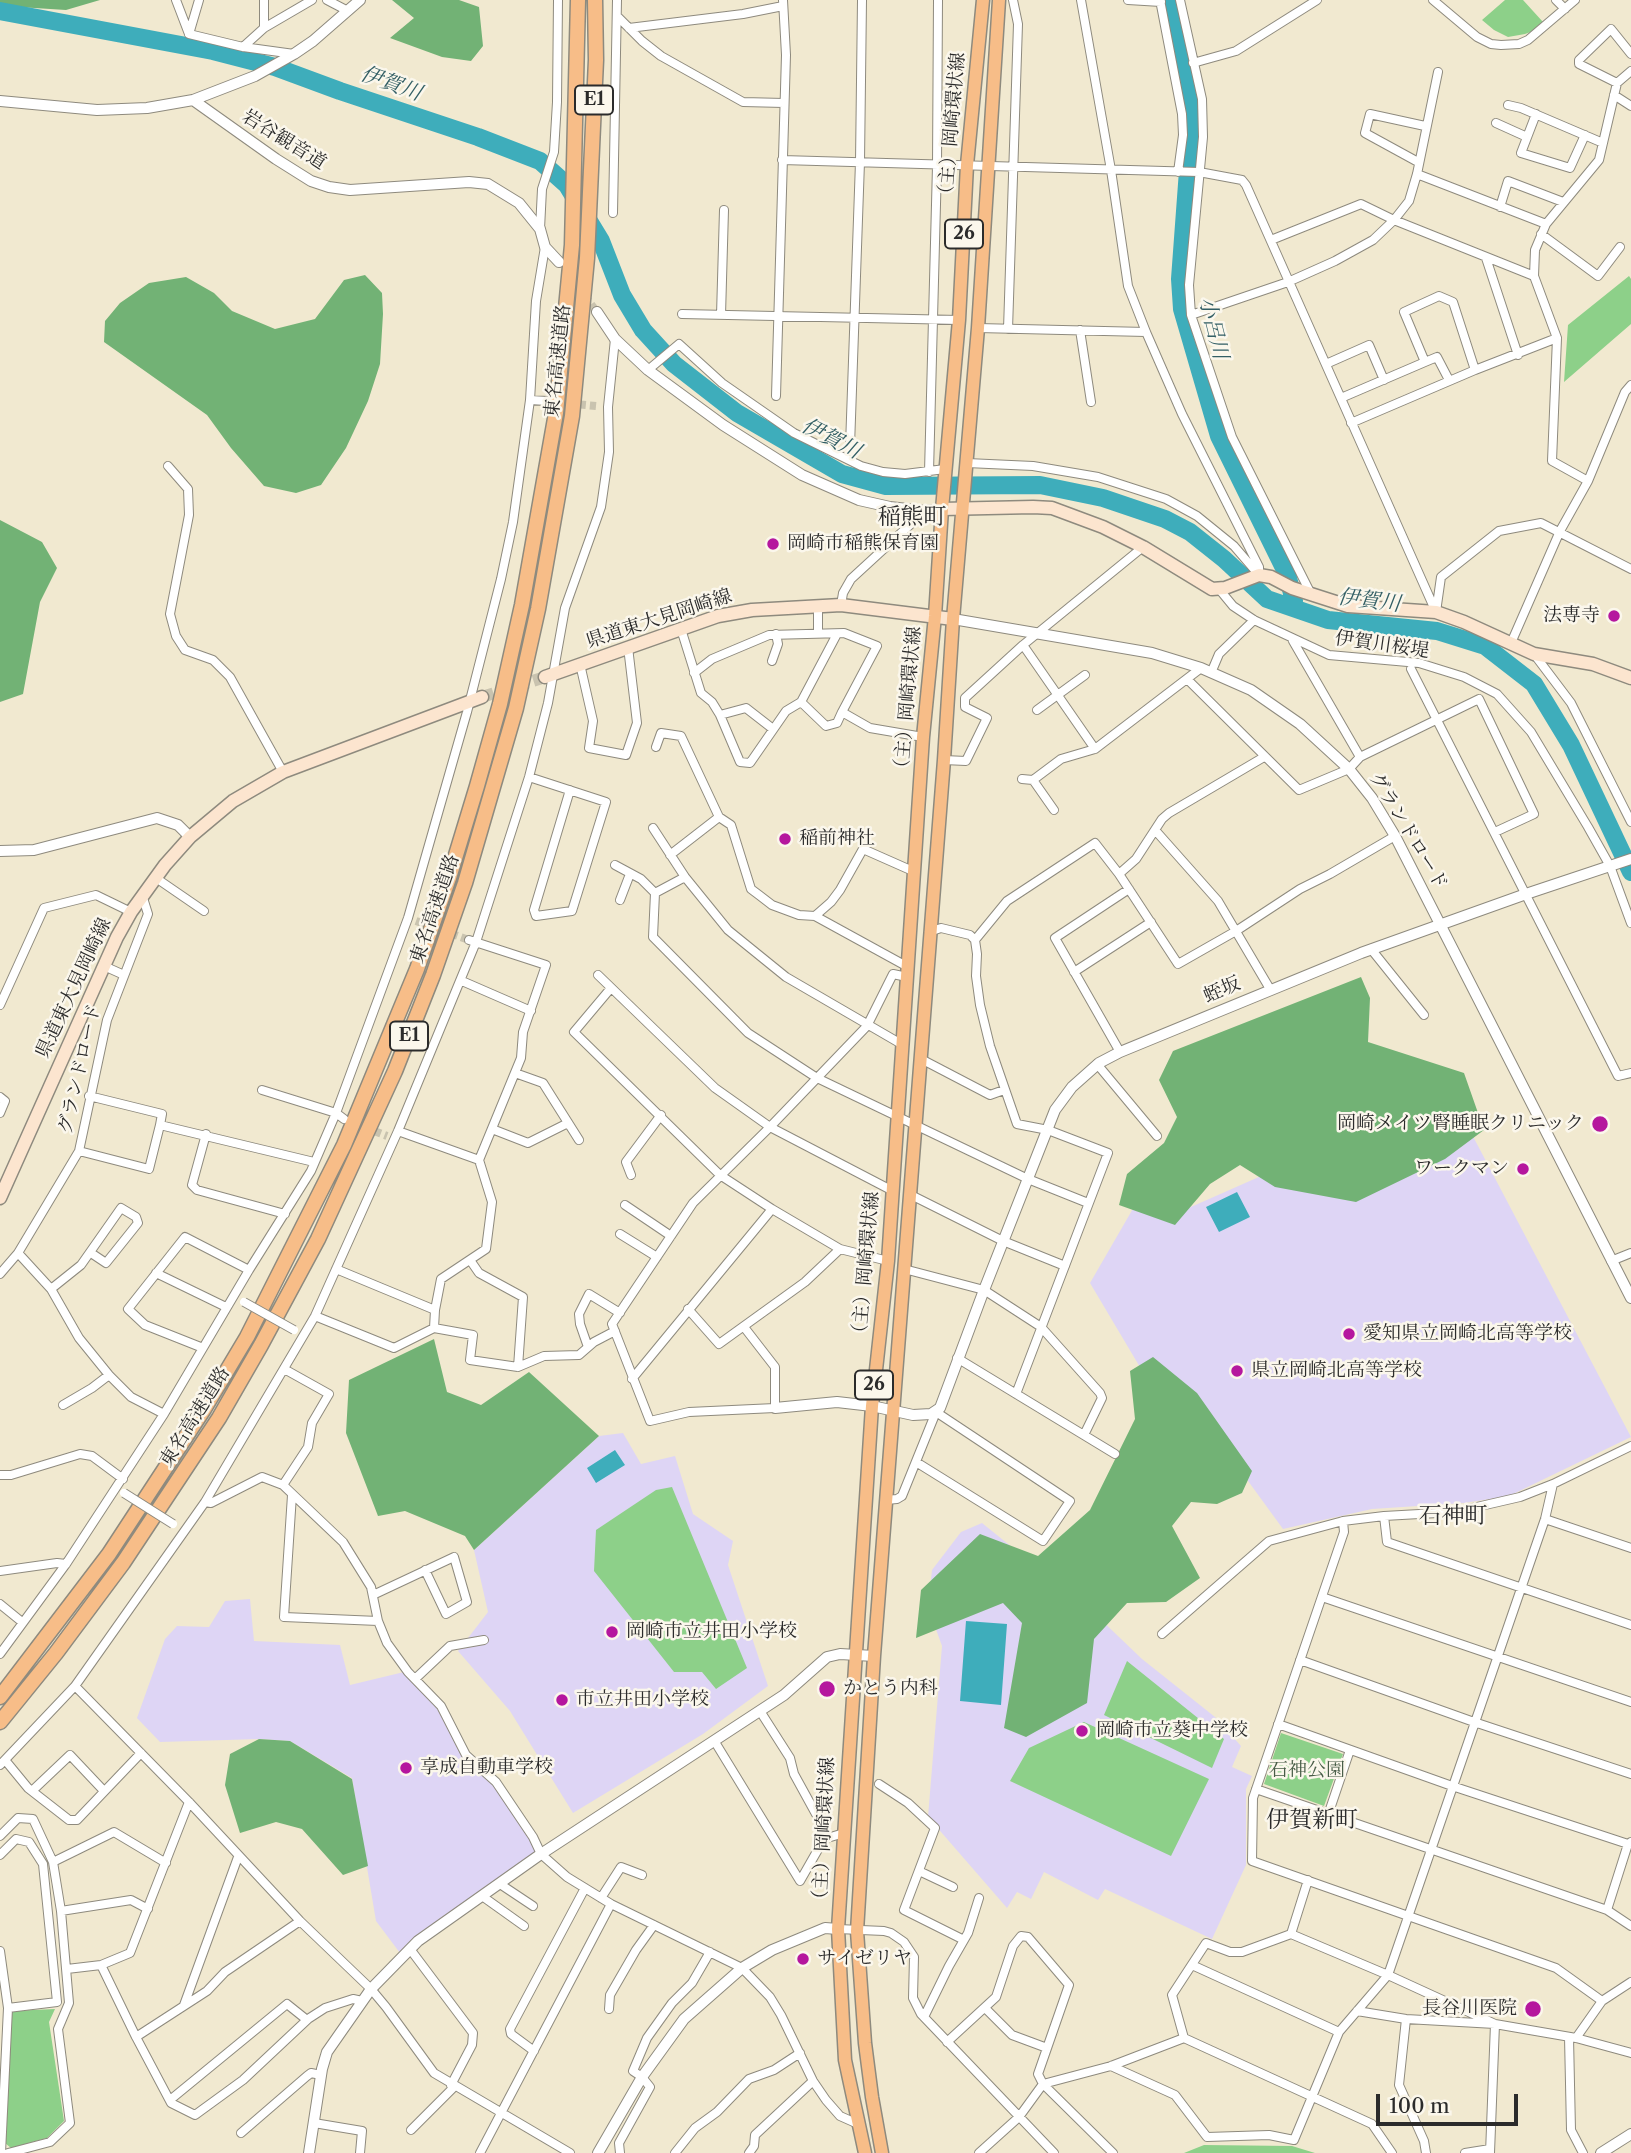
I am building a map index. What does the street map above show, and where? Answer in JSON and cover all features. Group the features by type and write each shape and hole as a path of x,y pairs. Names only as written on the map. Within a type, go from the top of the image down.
{"highway":[{"name":"東名高速道路","path":"0,1696 109,1554 197,1420 247,1337 344,1146 412,981 449,877 477,786 522,604 556,413 572,245 578,0"},
{"name":"東名高速道路","path":"0,1722 123,1563 219,1418 261,1345 318,1239 395,1071 433,975 465,883 516,708 538,609 572,416 587,258 596,60 595,0"}],"main road":[{"name":"（主）岡崎環状線","path":"945,469 959,320 967,165 983,0"},
{"name":"（主）岡崎環状線","path":"967,463 999,0"},
{"name":"26","path":"962,509 967,463"},
{"name":"26","path":"942,509 945,469"},
{"path":"942,509 1052,508 1103,527 1143,547 1212,589 1265,576 1292,588 1348,606 1436,612 1534,654 1593,664 1631,678"},
{"name":"（主）岡崎環状線","path":"865,2153 845,2060 838,1929 872,1406 888,1261 923,737 942,509"},
{"name":"（主）岡崎環状線","path":"883,2153 865,2043 857,1931 874,1656 962,509"},
{"name":"県道東大見岡崎線","path":"549,676 681,629 752,610 841,605 953,620"},
{"name":"県道東大見岡崎線","path":"1,1194 104,965 131,912 190,837 233,801 283,772 476,699"}],"street":[{"path":"176,0 189,34"},
{"path":"189,34 199,0"},
{"path":"264,0 264,28"},
{"path":"243,47 264,28 313,0"},
{"path":"327,0 348,11"},
{"path":"0,101 97,110 147,108 193,100 255,76 290,56 360,0"},
{"path":"0,1654 121,1486 226,1307 285,1214 314,1162 336,1113 412,920 476,699 513,522 530,400 536,301 545,247 540,229 542,189 554,152 558,0"},
{"path":"613,213 617,0"},
{"path":"850,446 860,162 862,0"},
{"path":"929,472 937,166 938,0"},
{"path":"1008,329 1018,24 1013,0"},
{"path":"1081,0 1128,286 1182,414 1265,576"},
{"path":"1128,0 1161,1 1182,114 1183,135 1178,172"},
{"path":"1180,0 1202,99 1203,137 1189,285 1191,315 1232,436 1311,594"},
{"path":"1193,63 1236,51 1317,0"},
{"path":"1433,0 1477,37 1491,44 1501,45 1520,44 1528,40 1575,0"},
{"path":"1556,0 1565,9"},
{"path":"629,28 743,14 783,3 786,55 776,396"},
{"path":"617,16 661,56 743,102 783,103"},
{"path":"1617,83 1579,64 1579,60 1611,29 1631,54"},
{"path":"189,34 290,56"},
{"path":"1588,481 1552,461 1557,338 1534,276 1535,250 1546,224 1599,160 1617,83 1631,71"},
{"path":"1191,315 1288,282 1335,261 1373,240 1394,220 1409,201 1438,72"},
{"path":"1614,95 1631,106"},
{"name":"岩谷観音道","path":"193,100 311,181 339,190 469,182 488,184 519,203 540,229"},
{"path":"1508,105 1603,143"},
{"path":"1418,162 1365,133 1370,114 1425,126"},
{"path":"1536,114 1521,153 1570,168 1584,135"},
{"path":"1496,123 1527,137"},
{"path":"782,160 1199,172 1242,180 1436,612"},
{"path":"1417,174 1546,224"},
{"path":"1500,206 1508,181 1563,202"},
{"path":"1271,240 1361,204 1534,276"},
{"path":"721,315 724,210"},
{"path":"1541,234 1598,276 1620,247"},
{"path":"545,247 559,262"},
{"path":"1486,258 1518,355"},
{"path":"1425,362 1404,312 1439,296 1452,302 1475,370"},
{"path":"597,313 615,338 648,370 723,425 802,475 859,500 890,508 925,511 942,509"},
{"path":"682,314 959,320"},
{"path":"978,328 1146,332"},
{"path":"1080,330 1091,402"},
{"path":"141,1753 77,1820 69,1820 32,1791 3,1762 75,1686 205,1502 286,1370 315,1316 390,1139 398,1131 462,981 472,941 529,777 548,702 549,676 565,608 601,507 609,452 608,407 615,338"},
{"path":"1351,423 1449,380 1557,338"},
{"path":"648,370 679,344 722,383 793,433 860,466 883,472 929,472 945,469"},
{"path":"1326,364 1369,345 1384,380"},
{"path":"1341,398 1437,357 1449,380"},
{"path":"1511,643 1560,531 1588,481 1625,392 1631,385"},
{"path":"530,400 547,401"},
{"path":"596,406 608,407"},
{"path":"967,463 1034,466 1085,475 1166,499 1206,523 1265,576"},
{"path":"168,466 188,489 189,515 170,614 176,636 184,650 213,660 230,677 283,772"},
{"path":"841,605 842,593 851,579 925,511"},
{"path":"1436,612 1441,578 1499,531 1541,523 1631,569"},
{"path":"944,760 965,761 988,718 965,707 965,698 1023,645 1143,547"},
{"name":"伊賀川桜堤","path":"1219,589 1233,606 1254,620 1329,655 1419,663 1464,677 1497,694 1531,732 1610,866 1631,923"},
{"path":"818,605 818,633"},
{"name":"グランドロード","path":"953,620 1152,653 1206,671 1251,690 1300,724 1349,769 1372,798 1395,836 1631,1298"},
{"path":"1022,779 1032,780 1061,759 1095,749 1187,679 1206,671 1219,654 1254,620"},
{"path":"681,629 701,693 712,702 720,715 740,762 750,763 786,710 801,702 836,634"},
{"path":"694,673 712,659 757,639 776,634 854,636 877,646 837,723 827,726 801,702"},
{"path":"772,661 778,644 776,634"},
{"path":"1292,639 1360,757"},
{"path":"1023,645 1095,749"},
{"path":"580,664 593,720 589,748 626,755 637,723 628,647"},
{"path":"1534,654 1571,703 1631,822"},
{"path":"1410,668 1618,1076 1631,1073"},
{"path":"1037,710 1085,675"},
{"path":"1187,679 1299,790 1349,769 1360,757 1479,699 1534,814 1495,832"},
{"path":"720,715 746,708 773,729"},
{"path":"842,712 870,727 923,737"},
{"path":"656,747 661,733 681,736 719,817 732,825 751,889 772,905 799,915 814,916 907,972"},
{"path":"1119,874 1136,859 1162,819 1169,813 1264,757"},
{"path":"529,777 570,790 606,802 572,911 536,916 534,910 570,790"},
{"path":"1032,780 1054,810"},
{"path":"670,855 719,817"},
{"path":"0,851 34,850 157,818 178,825 190,837"},
{"path":"653,828 685,877 728,930 786,977 903,1045"},
{"path":"1155,830 1218,901 1270,989"},
{"path":"975,940 1007,901 1095,843 1119,874 1178,964 1236,931 1300,889 1395,836"},
{"path":"814,916 831,902 840,890 863,849 915,872"},
{"name":"蛭坂","path":"936,1412 940,1408 1003,1241 1062,1099 1097,1065 1120,1052 1371,949 1631,859"},
{"path":"615,864 641,879 655,892 653,937 748,1032 817,1078 1028,1179 1088,1203"},
{"path":"620,900 630,874"},
{"path":"655,892 685,877"},
{"path":"156,878 204,911"},
{"path":"1120,1052 1055,938 1129,889"},
{"path":"0,1005 2,995 44,908 96,895 131,912"},
{"name":"グランドロード","path":"0,1274 18,1253 79,1151 107,1020 148,914 143,898"},
{"path":"1074,972 1150,922"},
{"path":"929,932 942,928 970,935 975,940 976,976 981,1005 1004,1090 1017,1124 1048,1130 1108,1153 1016,1394"},
{"path":"434,1328 442,1279 485,1249 492,1202 479,1160 521,1058 523,1032 546,965 472,941"},
{"path":"1371,949 1424,1015"},
{"path":"104,965 124,975"},
{"path":"907,972 894,974 867,1026 693,1203 612,1324 650,1420 689,1412 837,1402 913,1415 936,1412 1070,1501 1043,1541 916,1462"},
{"path":"598,975 715,1088 770,1127 893,1191"},
{"path":"462,981 531,1011"},
{"path":"611,988 574,1032 720,1175 839,1249 888,1261"},
{"path":"921,1059 990,1095 1004,1090"},
{"path":"1097,1065 1157,1136"},
{"path":"515,1073 543,1083 579,1140"},
{"path":"262,1090 336,1113 344,1119"},
{"path":"79,1151 149,1169 162,1114 89,1096"},
{"path":"0,1097 5,1101 0,1113"},
{"path":"631,1175 626,1162 661,1115"},
{"path":"492,1129 528,1143 568,1123"},
{"path":"160,1125 314,1162"},
{"path":"398,1131 479,1160"},
{"path":"206,1134 191,1185 197,1191 285,1214"},
{"path":"911,1195 1003,1241 1065,1266"},
{"path":"625,1205 671,1236"},
{"path":"51,1289 81,1265 121,1208 136,1217 138,1223 106,1263 91,1253"},
{"path":"632,1379 772,1209"},
{"path":"620,1234 657,1257"},
{"path":"203,1348 145,1325 128,1308 185,1237 249,1270"},
{"path":"688,1309 719,1344 805,1282 839,1249"},
{"path":"18,1253 51,1289 79,1338 109,1375 131,1397 164,1414"},
{"path":"1611,1261 1631,1253"},
{"path":"470,1260 479,1273 523,1297 518,1367"},
{"path":"336,1269 435,1310"},
{"path":"904,1269 984,1290 1041,1327 1102,1398 1084,1435"},
{"path":"156,1273 226,1307"},
{"path":"588,1347 579,1314 589,1294 620,1312"},
{"path":"233,1297 304,1337"},
{"path":"315,1316 394,1348 434,1328 473,1335 470,1360 518,1367 544,1356 579,1355 615,1331"},
{"path":"744,1327 775,1367 775,1408"},
{"path":"957,1358 1115,1454"},
{"path":"283,1485 308,1447 312,1423 329,1394 286,1370"},
{"path":"63,1405 109,1375"},
{"path":"886,1500 902,1496 936,1412"},
{"path":"1162,1634 1269,1541 1343,1521 1455,1512 1520,1497 1631,1446"},
{"path":"0,1475 11,1475 80,1454 92,1456 121,1486 186,1531"},
{"path":"205,1502 211,1503 262,1477 283,1485 343,1542 371,1587 378,1621 387,1643 415,1679 441,1706 466,1755 496,1782 533,1837 541,1854 561,1872 611,1904 743,1968 770,1997 813,2081 826,2100 840,2116 858,2124"},
{"path":"1111,2066 1175,2095 1207,2137 1269,2135 1294,2140 1339,2032 1388,1975 1545,1519 1553,1484"},
{"path":"292,1494 284,1617 378,1621"},
{"path":"1384,1516 1387,1542 1631,1625"},
{"path":"1545,1519 1631,1548"},
{"path":"1343,1521 1344,1532 1253,1798 1252,1861 1556,1968 1602,2001"},
{"path":"373,1595 425,1570 454,1557 467,1602 446,1614 425,1570"},
{"path":"0,1572 66,1564"},
{"path":"1322,1597 1631,1702"},
{"path":"0,1604 22,1622"},
{"path":"415,1679 450,1646 484,1640"},
{"path":"309,2153 327,2052 370,1989 410,1949 541,1854 784,1695 827,1657 855,1654 874,1656"},
{"path":"1300,1660 1631,1774"},
{"path":"75,1686 189,1802 300,1921 370,1989 434,2073 570,2153"},
{"path":"760,1711 790,1758 794,1774 816,1814"},
{"path":"1278,1724 1452,1786 1630,1843 1607,1910"},
{"path":"715,1742 800,1881 824,1839 844,1833"},
{"path":"1328,1815 1350,1749"},
{"path":"32,1791 70,1755 104,1791"},
{"path":"879,1784 908,1803 935,1828 904,1910 964,1940"},
{"path":"1256,1789 1607,1910 1631,1926"},
{"path":"67,1969 101,1965 130,1953 189,1802"},
{"path":"0,1836 18,1818 33,1819 53,1861 61,1911 69,2003 58,2029 70,2123 50,2142 8,2153"},
{"path":"53,1861 114,1832 166,1863"},
{"path":"0,1856 16,1839 29,1842 43,1864 57,2002 8,2008"},
{"path":"184,2005 238,1857"},
{"path":"601,1898 621,1867 642,1875"},
{"path":"919,1871 953,1887"},
{"path":"1291,1934 1308,1880"},
{"path":"500,1884 533,1906"},
{"path":"534,2051 511,2034 510,2029 585,1888"},
{"path":"482,1896 524,1926"},
{"path":"924,2017 964,1940 979,1898"},
{"path":"61,1911 131,1900 148,1909"},
{"path":"480,2153 611,1904"},
{"path":"135,2037 207,1991 225,1972 300,1921"},
{"path":"609,2009 610,1996 636,1950 654,1925"},
{"path":"598,2153 642,2077 684,2019 743,1968 786,1942 825,1928 891,1933 904,1942 914,1957 913,1998 924,2017 1054,2153"},
{"path":"1184,2038 1172,1995 1206,1943 1230,1952 1242,1952 1291,1934 1495,2024"},
{"path":"947,2042 996,1997 1017,1939 1021,1936 1028,1937 1069,1985 1038,2074 1043,2084 1113,2153"},
{"path":"410,1949 473,2033 472,2045 452,2086 411,2130"},
{"path":"0,1951 8,2008 1,2153"},
{"path":"620,2153 619,2143 650,2087 633,2071 647,2038 672,2003 692,1983 710,1952"},
{"path":"101,1965 135,2037 172,2104 195,2115 243,2080 307,2020 325,2008 353,1999 362,2001"},
{"path":"1192,1965 1339,2032"},
{"path":"1583,2153 1571,2130 1573,2038 1602,2001 1631,1982"},
{"path":"170,2100 287,2004 307,2020"},
{"path":"985,2008 1012,2035 1047,2048"},
{"path":"1357,2011 1406,2019 1495,2024 1573,2038 1631,2053"},
{"path":"1406,2019 1399,2085 1424,2141 1426,2153"},
{"path":"1465,2153 1490,2151 1495,2024"},
{"path":"979,2153 1019,2117 1043,2084 1111,2066 1184,2038 1372,2124 1392,2153"},
{"path":"675,2153 695,2128 717,2112 749,2079 774,2070 800,2053"},
{"path":"242,2133 311,2073 321,2075"},
{"path":"749,2153 754,2146 755,2135 813,2081"},
{"path":"314,2123 362,2132 360,2153"},
{"path":"1601,2153 1631,2134"}],"shaded area":[{"name":"愛知県立岡崎北高等学校","path":"1467,1125 1631,1437 1509,1496 1464,1503 1372,1509 1283,1529 1216,1437 1150,1384 1090,1283 1138,1200 1175,1214 1286,1165"},
{"name":"岡崎市立井田小学校","path":"623,1433 641,1464 675,1456 693,1514 733,1541 728,1565 768,1686 703,1734 573,1813 510,1711 458,1651 488,1612 474,1550 599,1436"},
{"name":"岡崎市立葵中学校","path":"982,1523 1095,1614 1142,1659 1215,1717 1241,1746 1232,1767 1252,1776 1246,1789 1246,1865 1212,1939 1105,1889 1098,1900 1044,1872 1031,1899 1017,1892 1007,1908 928,1817 942,1646 928,1607 932,1570 961,1532"},
{"name":"享成自動車学校","path":"250,1599 254,1641 340,1645 350,1685 404,1672 437,1708 464,1758 493,1783 539,1850 417,1936 400,1953 376,1921 352,1778 290,1741 259,1739 160,1742 137,1718 165,1639 177,1626 209,1627 225,1601"}],"green space":[{"path":"0,0 100,0 66,10 0,6"},
{"path":"392,0 459,0 479,7 483,46 471,61 442,57 390,38 414,18"},
{"path":"1505,0 1523,0 1543,22 1536,30 1508,37 1494,30 1482,20"},
{"path":"365,275 382,293 380,364 368,401 346,448 321,485 296,493 264,486 207,415 104,342 105,321 120,303 149,283 186,277 214,293 232,311 275,329 315,319 344,280"},
{"path":"1629,276 1631,324 1564,382 1568,325"},
{"path":"0,520 42,542 57,568 40,602 23,694 0,702"},
{"path":"1361,977 1370,998 1368,1042 1464,1073 1484,1130 1445,1159 1356,1202 1275,1187 1240,1165 1210,1184 1175,1225 1119,1205 1127,1174 1164,1143 1177,1117 1159,1080 1173,1051"},
{"path":"434,1339 447,1392 481,1405 529,1372 599,1436 474,1550 465,1536 405,1511 378,1516 346,1433 349,1380"},
{"path":"1153,1357 1197,1393 1252,1471 1242,1493 1217,1504 1191,1502 1172,1526 1200,1578 1166,1602 1127,1603 1094,1639 1087,1703 1026,1737 1004,1728 1022,1623 1003,1603 916,1638 921,1590 980,1534 1038,1556 1090,1510 1135,1419 1130,1371"},
{"path":"672,1487 747,1668 716,1689 702,1672 674,1672 594,1571 596,1530 656,1490"},
{"path":"1127,1661 1224,1739 1212,1768 1104,1715"},
{"path":"1084,1722 1209,1779 1171,1856 1010,1781 1029,1748"},
{"name":"石神公園","path":"1281,1733 1343,1754 1324,1806 1264,1784"},
{"path":"259,1739 290,1741 352,1779 368,1866 343,1875 302,1829 276,1822 240,1833 225,1785 230,1754"},
{"path":"55,2009 49,2022 64,2121 47,2138 11,2148 5,2143 11,2011"},
{"path":"1204,2145 1292,2146 1315,2153 1184,2153"}],"water":[{"path":"1237,1192 1250,1217 1219,1232 1206,1207"},
{"path":"615,1450 625,1465 596,1483 587,1468"},
{"path":"966,1621 1007,1624 1001,1705 960,1701"}],"waterway":[{"name":"小呂川","path":"1172,0 1191,130 1180,279 1182,309 1219,436 1287,574 1294,601"},
{"name":"伊賀川","path":"0,11 213,51 275,67 540,161 567,185 601,241 622,295 643,330 674,364 737,413 842,474 886,486 1040,485 1103,498 1165,519 1190,532 1267,599 1328,620 1437,631 1485,646 1534,684 1571,745 1631,872"}],"tunnel":[{"path":"569,276 597,312"},
{"path":"554,402 596,406"},
{"path":"482,697 545,677"},
{"path":"416,921 469,940"},
{"path":"351,1122 387,1136"}],"place":[{"name":"岡崎市稲熊保育園","path":"773,544"},
{"name":"法専寺","path":"1614,616"},
{"name":"稲前神社","path":"785,839"},
{"name":"岡崎メイツ腎睡眠クリニック","path":"1600,1124"},
{"name":"ワークマン","path":"1523,1169"},
{"name":"愛知県立岡崎北高等学校","path":"1349,1334"},
{"name":"県立岡崎北高等学校","path":"1237,1371"},
{"name":"岡崎市立井田小学校","path":"612,1632"},
{"name":"かとう内科","path":"827,1689"},
{"name":"市立井田小学校","path":"562,1700"},
{"name":"岡崎市立葵中学校","path":"1082,1731"},
{"name":"享成自動車学校","path":"406,1768"},
{"name":"サイゼリヤ","path":"803,1959"},
{"name":"長谷川医院","path":"1533,2009"}],"district":[{"name":"稲熊町","path":"912,517"},
{"name":"石神町","path":"1453,1516"},
{"name":"伊賀新町","path":"1312,1820"}]}
